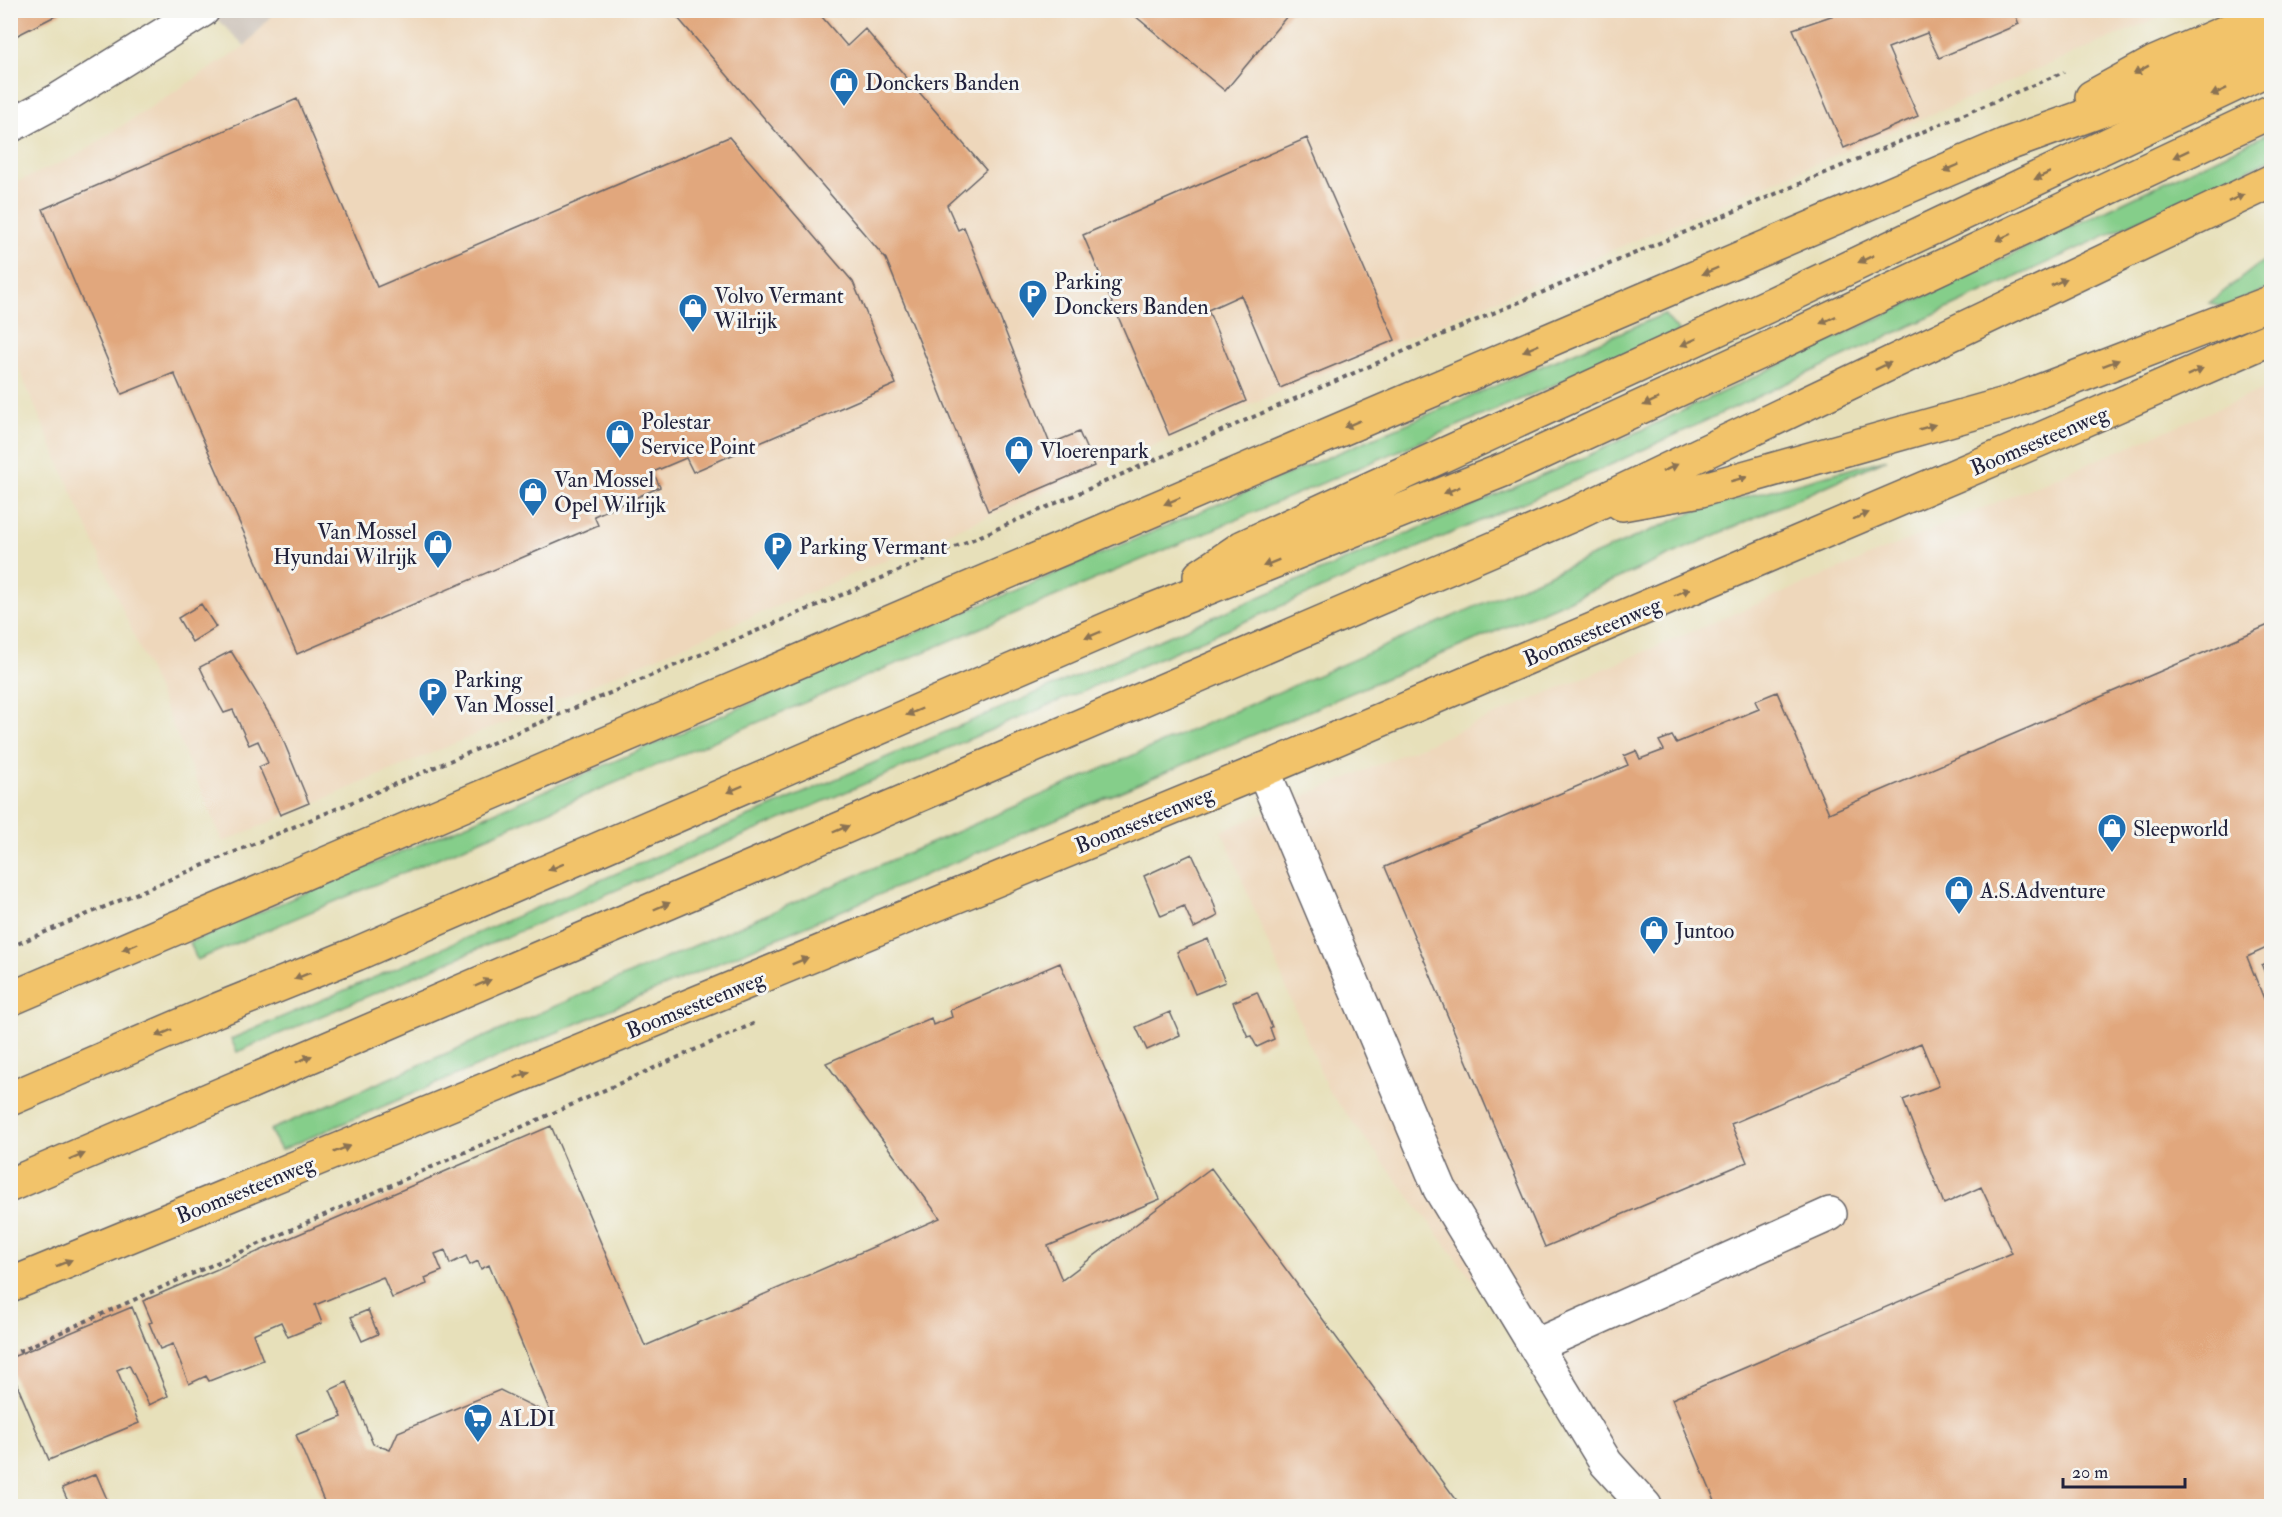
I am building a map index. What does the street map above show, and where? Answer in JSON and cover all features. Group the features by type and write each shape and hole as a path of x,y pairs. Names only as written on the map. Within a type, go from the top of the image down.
{"main road":[{"path":"2005,145 2154,63 2271,12"},
{"path":"10,999 2005,145 2161,89 2271,42"},
{"path":"1147,612 1243,547 1772,304 2271,67"},
{"path":"10,1099 367,949 1147,612 1506,469 2271,111"},
{"path":"10,1185 1579,512 2271,182"},
{"path":"1579,512 1701,490 2009,403 2271,302"},
{"name":"Boomsesteenweg","path":"17,1278 1263,770 2030,444 2271,338"}],"street":[{"path":"10,126 58,100 203,10"},
{"path":"1263,770 1440,1189 1606,1463 1645,1506"},
{"path":"1535,1346 1830,1214"}],"path":[{"path":"10,947 976,538 1425,342 2065,71"},
{"path":"10,1355 762,1020"}],"shaded area":[{"path":"208,11 275,11 245,46"},
{"path":"275,11 2174,11 223,842 11,351 10,185 74,157 245,46"},
{"path":"2271,386 2271,1506 1645,1506 1328,1090 1222,831"}],"green space":[{"path":"2271,132 2271,159 1597,471 237,1052 231,1039 1583,458"},
{"path":"2271,255 2271,288 2226,306 2209,303"},
{"path":"1664,314 1679,332 197,960 190,942"},
{"path":"1887,459 1569,600 281,1150 270,1130 1698,510"}],"building":[{"path":"10,10 60,10 61,13 10,39"},
{"path":"671,10 816,10 847,46 865,29 986,170 947,205 958,230 964,227 1050,444 1079,432 1094,466 988,511 886,259"},
{"path":"1128,10 1292,10 1225,91"},
{"path":"1832,10 2013,10 2019,24 1939,58 1927,33 1888,48 1918,116 1844,148 1793,29 1834,15"},
{"path":"297,99 377,287 729,137 853,282 896,384 693,472 686,458 653,472 660,487 594,516 598,525 297,654 174,373 122,394 43,209"},
{"path":"1307,138 1395,340 1280,388 1241,295 1208,310 1246,401 1169,435 1083,235"},
{"path":"201,604 216,627 192,642 178,618"},
{"path":"2271,624 2271,946 2247,957 2271,1016 2271,1506 1763,1506 1761,1501 1746,1506 1717,1506 1672,1399 2012,1253 1981,1187 1944,1204 1903,1100 1939,1086 1921,1043 1731,1124 1747,1162 1545,1247 1385,867 1628,765 1624,756 1636,751 1640,759 1664,750 1659,741 1672,736 1676,743 1759,709 1755,701 1777,692 1829,813"},
{"path":"231,651 279,730 309,803 280,815 259,767 268,763 258,741 249,745 233,710 224,713 200,667"},
{"path":"1192,854 1218,916 1194,928 1184,906 1161,916 1144,876"},
{"path":"1208,939 1225,982 1195,994 1177,952"},
{"path":"2271,962 2271,988 2262,966"},
{"path":"1060,963 1160,1199 1048,1246 1062,1280 1211,1168 1461,1506 326,1506 296,1435 342,1417 330,1390 347,1382 373,1444 390,1450 398,1432 500,1390 552,1416 489,1265 481,1269 478,1261 470,1265 466,1256 450,1264 445,1250 435,1254 442,1271 425,1278 427,1284 392,1298 383,1277 315,1305 322,1323 288,1337 281,1322 253,1334 263,1360 209,1381 206,1376 189,1384 173,1344 160,1349 149,1323 152,1322 143,1301 551,1126 645,1346 940,1218 826,1063 931,1018 933,1025 952,1017 950,1010"},
{"path":"1257,992 1272,1027 1270,1028 1274,1039 1257,1047 1251,1036 1248,1037 1233,1002"},
{"path":"1170,1012 1180,1035 1147,1050 1136,1027"},
{"path":"132,1307 168,1396 149,1405 129,1365 117,1370 139,1423 49,1460 10,1368 10,1358"},
{"path":"368,1310 378,1334 362,1341 351,1317"},
{"path":"96,1474 110,1506 70,1506 62,1488"}],"place":[{"name":"Donckers Banden","path":"844,108"},
{"name":"Parking Donckers Banden","path":"1033,320"},
{"name":"Volvo Vermant Wilrijk","path":"693,334"},
{"name":"Polestar Service Point","path":"620,460"},
{"name":"Vloerenpark","path":"1019,476"},
{"name":"Van Mossel Opel Wilrijk","path":"533,518"},
{"name":"Van Mossel Hyundai Wilrijk","path":"438,570"},
{"name":"Parking Vermant","path":"778,572"},
{"name":"Parking Van Mossel","path":"433,718"},
{"name":"Sleepworld","path":"2112,854"},
{"name":"A.S.Adventure","path":"1959,916"},
{"name":"Juntoo","path":"1654,956"},
{"name":"ALDI","path":"478,1444"}]}
